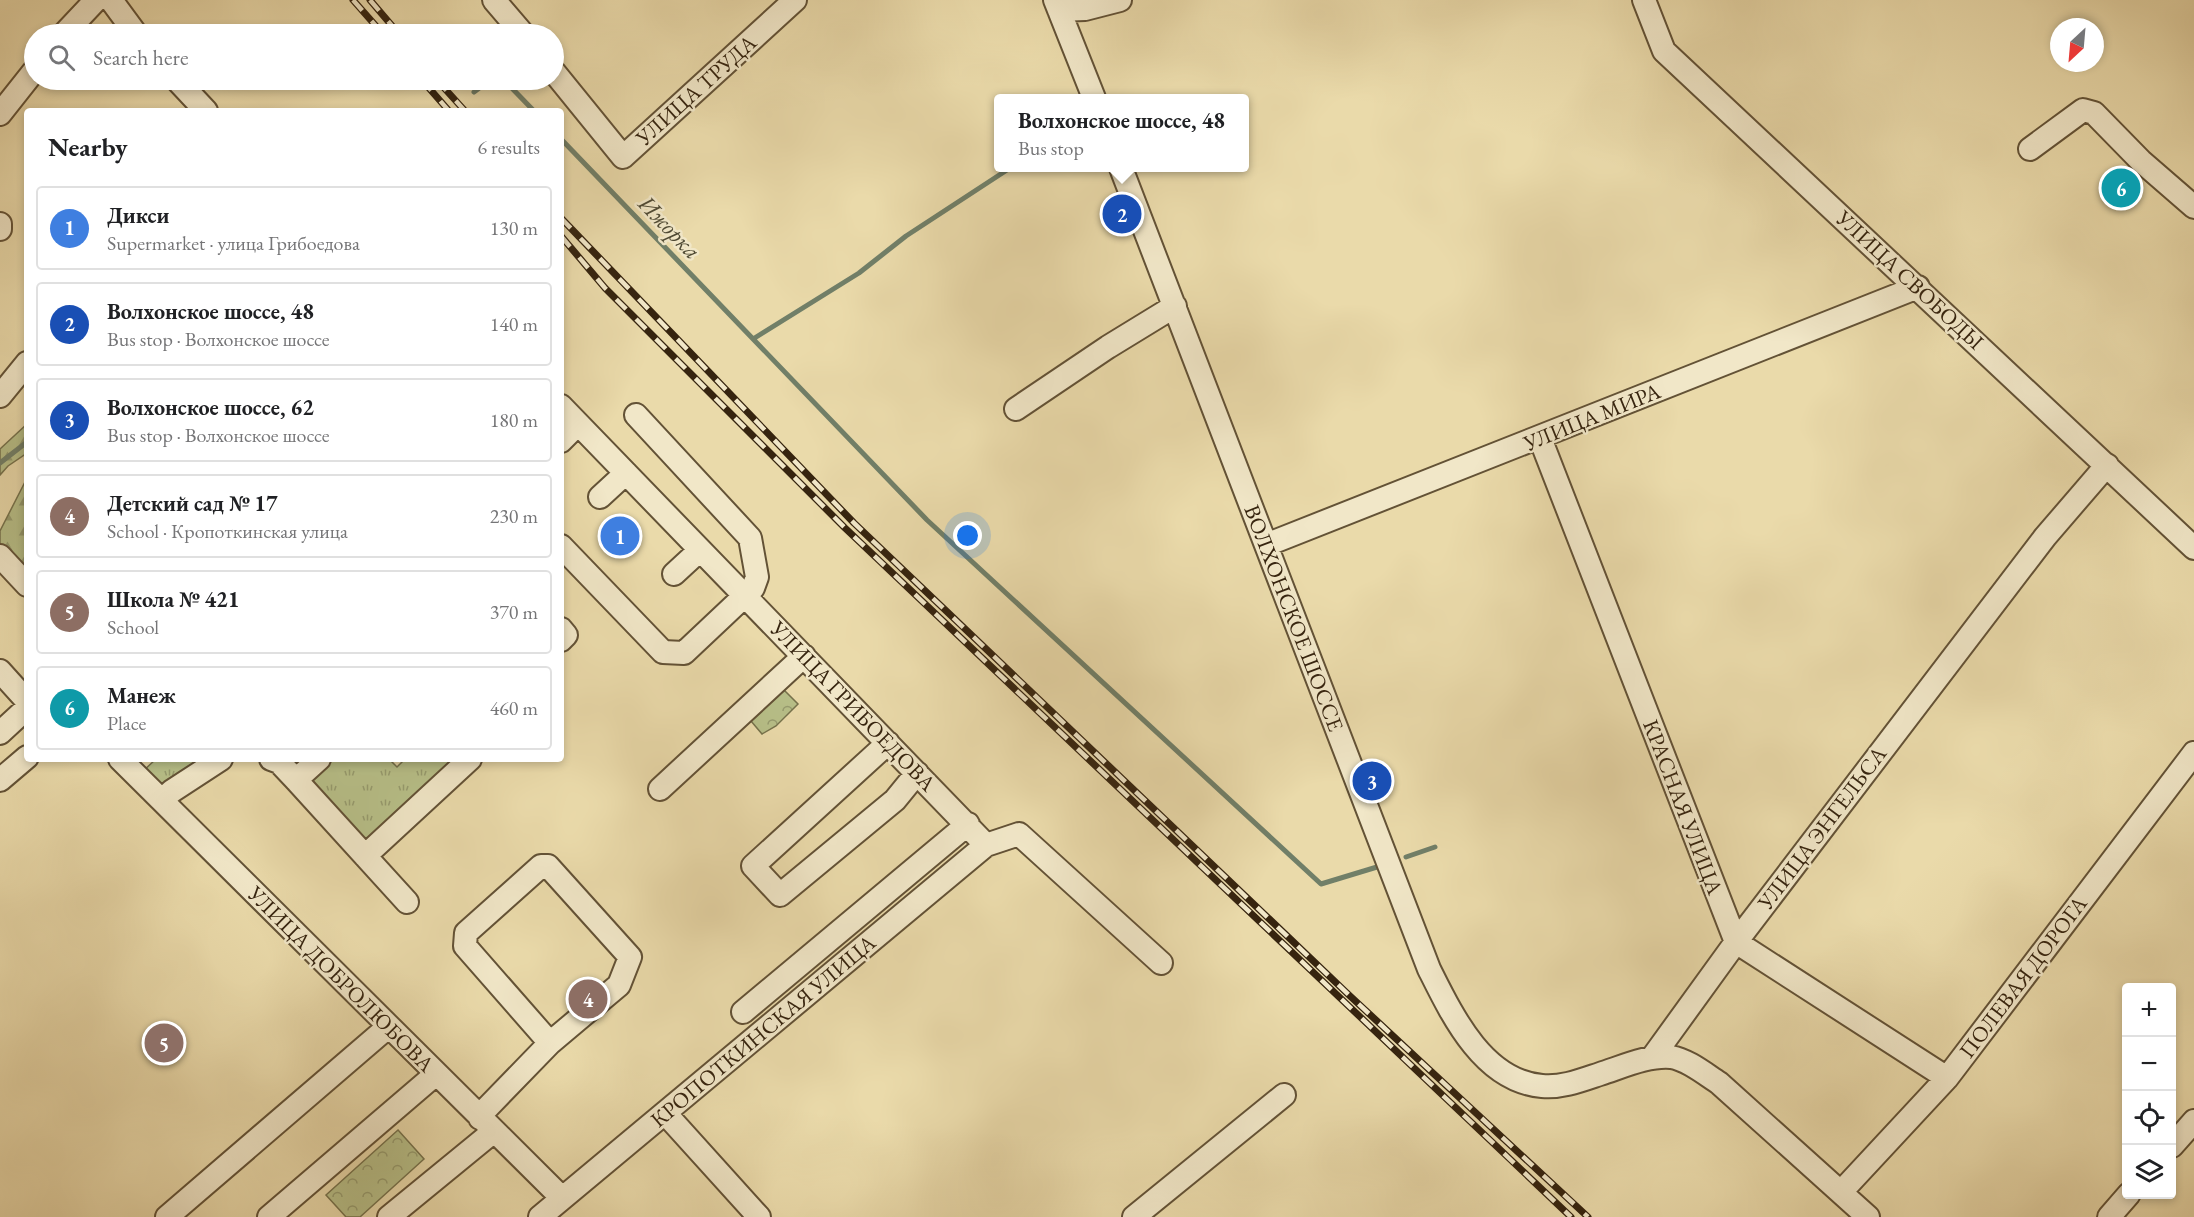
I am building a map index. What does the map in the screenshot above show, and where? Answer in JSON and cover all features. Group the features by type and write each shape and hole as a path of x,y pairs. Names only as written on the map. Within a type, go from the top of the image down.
{"street":[{"path":"73,24 96,0"},
{"path":"111,0 129,24"},
{"path":"494,0 514,24"},
{"name":"УЛИЦА ТРУДА","path":"564,84 623,157 795,0"},
{"path":"1092,94 1057,5 1085,9 1120,0"},
{"name":"УЛИЦА СВОБОДЫ","path":"1644,0 1664,51 2194,548"},
{"path":"14,108 24,90"},
{"path":"186,90 203,108"},
{"path":"2030,149 2083,110 2094,113 2141,161 2194,207"},
{"name":"ВОЛХОНСКОЕ ШОССЕ","path":"1123,172 1429,969 1453,1016 1487,1058 1506,1072 1542,1086 1579,1081 1652,1058"},
{"name":"УЛИЦА МИРА","path":"1266,545 1918,287"},
{"path":"1016,409 1174,306"},
{"path":"0,396 24,367"},
{"name":"УЛИЦА ГРИБОЕДОВА","path":"564,409 986,845"},
{"path":"564,549 663,652 684,653 753,588 757,577 750,538 636,415"},
{"path":"564,438 578,424"},
{"name":"КРАСНАЯ УЛИЦА","path":"1540,438 1736,942"},
{"name":"УЛИЦА ЭНГЕЛЬСА","path":"1652,1058 1736,942 2044,537 2107,465"},
{"path":"600,497 626,473"},
{"path":"674,574 700,550"},
{"path":"0,556 24,582"},
{"path":"660,789 804,656"},
{"path":"0,671 24,698"},
{"path":"0,733 24,711"},
{"path":"888,743 753,866 780,895 895,800 917,773"},
{"name":"ПОЛЕВАЯ ДОРОГА","path":"1841,1192 1947,1078 2194,753"},
{"path":"0,780 24,759"},
{"name":"УЛИЦА ДОБРОЛЮБОВА","path":"123,762 562,1198"},
{"path":"162,800 217,762"},
{"path":"279,762 407,902"},
{"path":"296,780 316,762"},
{"path":"365,856 467,762"},
{"path":"743,1012 968,824"},
{"path":"986,845 1019,834 1161,963"},
{"name":"КРОПОТКИНСКАЯ УЛИЦА","path":"540,1217 986,845"},
{"path":"389,1217 487,1125 486,1109 550,1042 619,985 630,957 548,866 541,866 466,933 465,945 550,1042"},
{"path":"1736,942 1947,1078"},
{"path":"167,1217 388,1027"},
{"path":"1652,1058 1672,1057 1695,1067 1719,1083 1868,1217"},
{"path":"269,1217 436,1074"},
{"path":"1134,1217 1284,1095"},
{"path":"665,1113 759,1217"},
{"path":"2173,1145 2194,1121"},
{"path":"2109,1217 2125,1199"}],"green space":[{"path":"24,427 24,455 8,466 0,475 0,449"},
{"path":"24,484 24,578 0,550 0,531"},
{"path":"784,690 798,704 776,726 762,734 751,721"},
{"path":"153,762 201,762 169,784 156,787 142,772"},
{"path":"322,762 392,762 397,767 402,762 459,762 366,843 310,783"},
{"path":"398,1130 424,1159 360,1217 346,1217 326,1195"}],"waterway":[{"name":"Ижорка","path":"514,90 531,108"},
{"path":"564,142 927,520 1321,884 1377,867"},
{"path":"753,339 859,273 906,236 1004,172"},
{"name":"Ижорка","path":"0,463 24,444"},
{"path":"1406,857 1435,847"}],"railway":[{"path":"353,0 374,24"},
{"path":"370,0 390,24"},
{"path":"431,90 446,108"},
{"path":"446,90 462,108"},
{"path":"564,221 854,523 1350,996 1588,1217"},
{"path":"564,240 605,288 845,528 1571,1217"}],"place":[{"name":"Манеж","path":"2121,188"},
{"name":"Волхонское шоссе, 48","path":"1122,214"},
{"name":"Дикси","path":"620,536"},
{"name":"Волхонское шоссе, 62","path":"1372,781"},
{"name":"Детский сад № 17","path":"588,999"},
{"name":"Школа № 421","path":"164,1043"}]}
